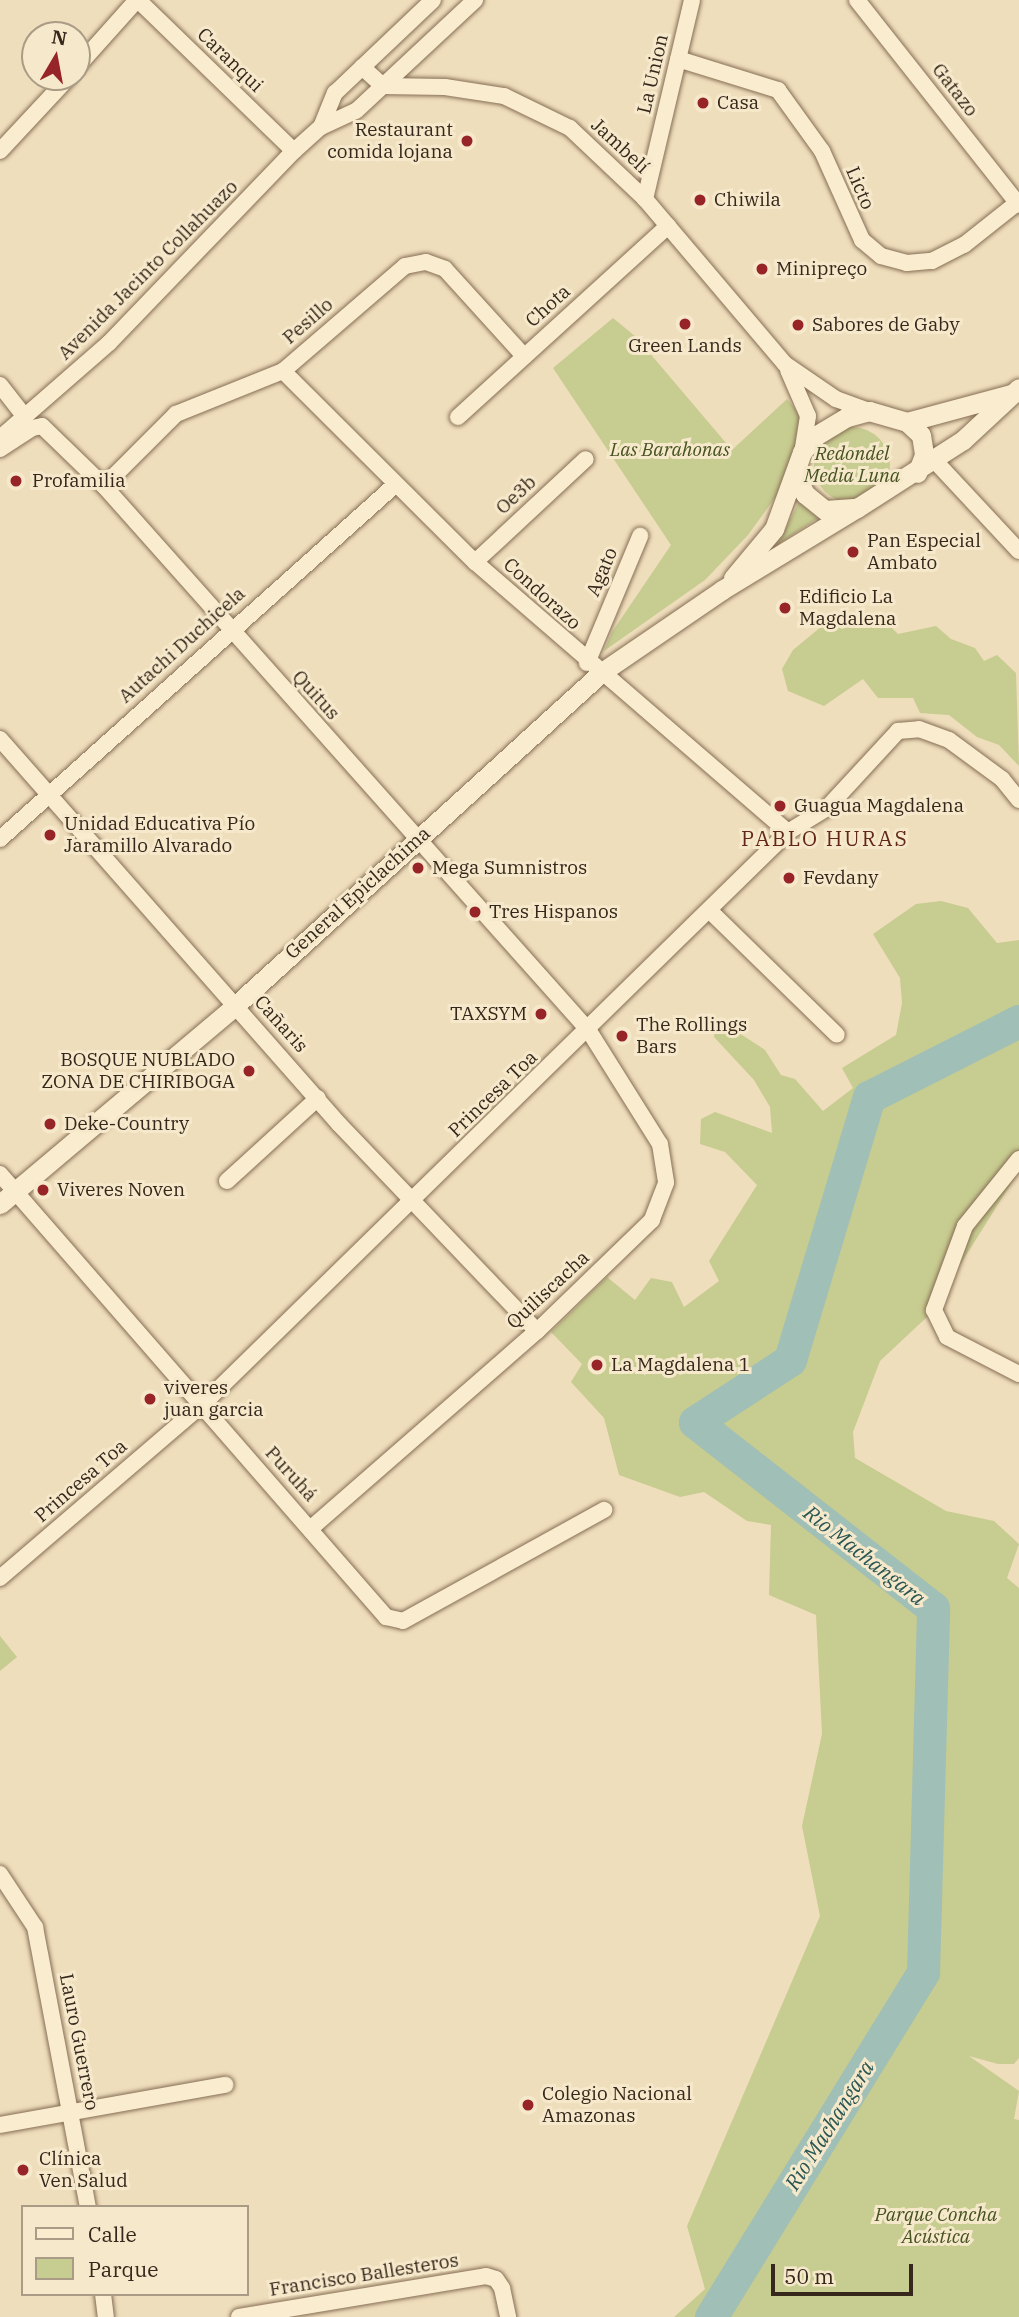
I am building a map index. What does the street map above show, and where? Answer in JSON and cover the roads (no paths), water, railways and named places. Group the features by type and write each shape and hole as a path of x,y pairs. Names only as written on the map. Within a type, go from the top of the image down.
{"street":[{"path":"91,52 137,0"},
{"name":"Caranqui","path":"137,0 294,151"},
{"name":"Avenida Jacinto Collahuazo","path":"321,127 335,93 433,0"},
{"name":"Avenida Jacinto Collahuazo","path":"0,438 109,343 294,151 321,127 356,111 475,0"},
{"name":"La Union","path":"645,199 692,0"},
{"name":"Gatazo","path":"857,0 1018,204"},
{"name":"Licto","path":"678,59 778,90 822,151 862,240 881,256 906,263 932,261 964,245 1018,204"},
{"path":"362,67 383,86"},
{"name":"Jambelí","path":"383,86 445,87 504,96 569,128 645,199 785,364 836,399 869,411"},
{"path":"0,151 56,91"},
{"name":"Chota","path":"458,418 667,226"},
{"name":"Pesillo","path":"104,486 176,414 283,371 405,266 426,261 445,269 524,356"},
{"name":"Jambelí","path":"785,364 808,416 803,452"},
{"name":"Condorazo","path":"283,371 475,562 594,668 788,832"},
{"path":"0,385 24,416"},
{"path":"907,422 1016,391"},
{"path":"917,473 924,455 921,435 907,422 869,411 847,416 817,435 803,452 796,475 805,494 825,510 857,508 917,473 935,461 980,426 1016,391"},
{"name":"Quitus","path":"0,449 32,428 42,426 104,486 589,1031"},
{"name":"Oe3b","path":"475,562 586,459"},
{"path":"935,461 1019,551"},
{"name":"General Epiclachima","path":"722,590 774,529 796,475"},
{"name":"Autachi Duchicela","path":"0,839 229,629 395,485"},
{"name":"General Epiclachima","path":"7,1198 236,1005 417,839 594,668 857,508"},
{"name":"Agato","path":"594,668 640,536"},
{"name":"Princesa Toa","path":"0,1578 201,1406 589,1031 788,832 827,808 884,743 909,729 932,731 949,740 1002,779 1019,800"},
{"name":"Cañaris","path":"0,739 411,1203 537,1331"},
{"path":"710,911 837,1035"},
{"name":"Quiliscacha","path":"311,1528 537,1331 652,1220 666,1183 660,1144 589,1031"},
{"path":"227,1181 318,1098"},
{"path":"1017,1163 965,1226 935,1299 934,1317 947,1336 1019,1374"},
{"name":"Puruhá","path":"0,1174 7,1198 201,1406 311,1528 386,1618 402,1621 604,1510"},
{"name":"Lauro Guerrero","path":"0,1874 6,1891 35,1927 88,2205"},
{"path":"0,2125 225,2085"},
{"name":"Francisco Ballesteros","path":"239,2317 486,2277 496,2279 508,2317"},
{"path":"103,2296 107,2317"}],"waterway":[{"name":"Rio Machangara","path":"711,2317 923,1972 933,1608 695,1422 790,1360 869,1097 1019,1021"}],"place":[{"name":"Casa","path":"703,103"},
{"name":"Restaurant comida lojana","path":"467,141"},
{"name":"Chiwila","path":"700,200"},
{"name":"Minipreço","path":"762,269"},
{"name":"Green Lands","path":"685,324"},
{"name":"Sabores de Gaby","path":"798,325"},
{"name":"Profamilia","path":"16,481"},
{"name":"Pan Especial Ambato","path":"853,552"},
{"name":"Edificio La Magdalena","path":"785,608"},
{"name":"Guagua Magdalena","path":"780,806"},
{"name":"Unidad Educativa Pío Jaramillo Alvarado","path":"50,835"},
{"name":"Mega Sumnistros","path":"418,868"},
{"name":"Fevdany","path":"789,878"},
{"name":"Tres Hispanos","path":"475,912"},
{"name":"TAXSYM","path":"541,1014"},
{"name":"The Rollings Bars","path":"622,1036"},
{"name":"BOSQUE NUBLADO ZONA DE CHIRIBOGA","path":"249,1071"},
{"name":"Deke-Country","path":"50,1124"},
{"name":"Viveres Noven","path":"43,1190"},
{"name":"La Magdalena 1","path":"597,1365"},
{"name":"viveres juan garcia","path":"150,1399"},
{"name":"Colegio Nacional Amazonas","path":"528,2105"},
{"name":"Clínica Ven Salud","path":"23,2170"}],"district":[{"name":"PABLO HURAS","path":"825,838"}],"park label":[{"name":"Las Barahonas","path":"670,450"},
{"name":"Redondel Media Luna","path":"852,465"},
{"name":"Parque Concha Acústica","path":"936,2226"}]}
